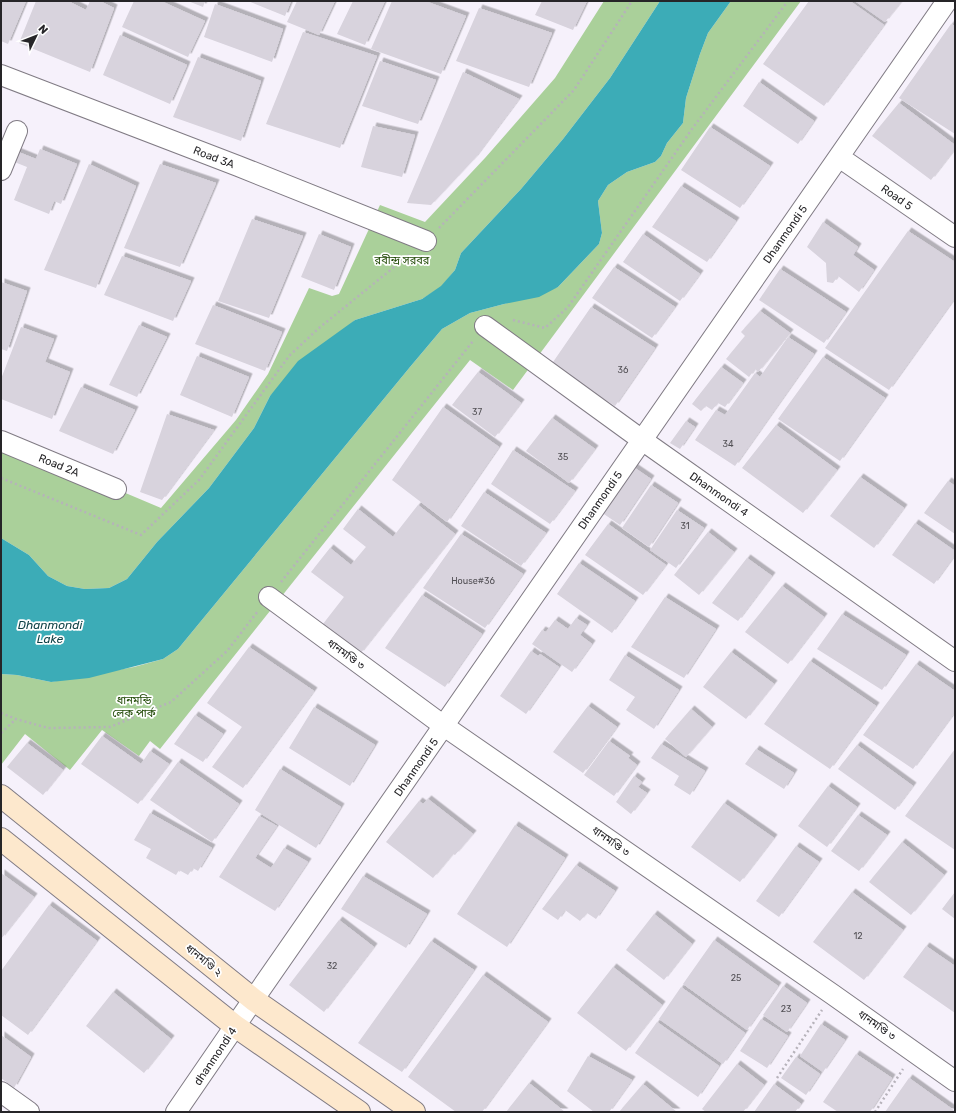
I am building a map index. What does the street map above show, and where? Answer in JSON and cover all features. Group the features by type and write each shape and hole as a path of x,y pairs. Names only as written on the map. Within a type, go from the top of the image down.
{"main road":[{"name":"ধানমণ্ডি ২","path":"1,796 254,1000 414,1112"},
{"path":"1,839 235,1026 359,1112"}],"street":[{"name":"Dhanmondi 5","path":"254,1000 947,1"},
{"name":"Road 3A","path":"1,75 245,169 426,241"},
{"path":"1,170 16,131"},
{"name":"Road 5","path":"839,157 955,237"},
{"name":"Dhanmondi 4","path":"485,326 642,440 955,661"},
{"name":"Road 2A","path":"1,441 116,489"},
{"name":"ধানমণ্ডি ৩","path":"269,597 444,726 832,994 955,1081"},
{"name":"dhanmondi 4","path":"176,1112 254,1000"},
{"path":"1,1092 30,1112"}],"path":[{"path":"1,478 141,535 199,480 289,356 319,328 426,241 574,90 632,1"},
{"path":"1,713 48,728 110,727 171,702 227,651 485,326 504,318 545,328 568,307 692,129 788,1"},
{"path":"1,733 16,719"},
{"path":"777,1078 824,1007"},
{"path":"875,1112 914,1052"}],"green space":[{"name":"রবীন্দ্র সরবর","path":"604,1 660,1 610,78 563,139 521,189 461,253 455,270 441,287 422,299 355,320 270,396 254,428 209,488 157,542 127,579 109,588 85,589 67,586 48,576 29,555 1,538 1,443 161,508 236,420 268,374 309,288 332,296 339,294 380,205 425,222 485,158 555,78"},
{"name":"ধানমন্ডি লেক পার্ক","path":"731,1 801,1 513,390 470,360 160,749 150,741 139,756 102,730 70,770 25,734 1,765 1,674 17,675 51,682 134,667 163,659 178,649 442,329 470,313 558,287 599,244 602,233 598,201 608,185 627,172 655,162 661,156 667,143 683,123 686,98 708,33"}],"water":[{"name":"Dhanmondi Lake","path":"660,1 731,1 708,33 686,98 683,123 667,143 661,156 655,162 627,172 608,185 598,201 602,233 599,244 558,287 539,297 470,313 442,329 178,649 163,659 89,678 51,682 17,675 1,674 1,538 29,555 48,576 67,586 85,589 109,588 127,579 157,542 209,488 254,428 270,396 298,361 355,320 422,299 441,286 455,270 461,253 521,189 563,139 610,78"}],"building":[{"path":"1,1 26,1 8,44 1,41"},
{"path":"36,1 68,1 86,10 90,1 100,1 114,8 90,72 19,43"},
{"path":"134,1 161,1 205,21 188,57 122,27"},
{"path":"188,1 205,1 203,7"},
{"path":"248,1 291,1 285,16"},
{"path":"297,1 335,1 319,35 287,22"},
{"path":"353,1 385,1 365,45 337,34"},
{"path":"392,1 425,1 466,16 441,74 371,49"},
{"path":"542,1 587,1 573,30 535,15"},
{"path":"809,1 850,1 884,25 824,106 763,64"},
{"path":"855,1 902,1 885,22"},
{"path":"215,4 283,29 272,62 204,37"},
{"path":"479,8 552,33 529,87 456,61"},
{"path":"951,24 955,26 955,134 899,98"},
{"path":"303,32 377,56 340,148 266,124"},
{"path":"120,35 187,65 170,104 103,75"},
{"path":"198,57 261,81 241,141 173,117"},
{"path":"380,61 436,80 418,124 362,106"},
{"path":"463,72 519,99 475,158 431,205 407,203"},
{"path":"759,82 814,121 798,144 743,106"},
{"path":"899,103 955,145 955,149 931,180 872,136"},
{"path":"373,126 415,135 402,177 361,167"},
{"path":"710,127 770,166 740,208 681,170"},
{"path":"40,149 77,164 61,204 54,201 49,214 14,200 27,167 12,161 16,151 36,159"},
{"path":"89,164 136,186 96,288 44,270"},
{"path":"160,164 216,183 180,267 124,248"},
{"path":"681,186 736,221 707,262 652,227"},
{"path":"252,219 303,236 269,318 218,301"},
{"path":"823,222 858,247 853,255 874,270 859,292 838,276 833,283 827,282 826,263 807,247"},
{"path":"908,231 955,262 955,298 889,390 825,348"},
{"path":"319,234 351,247 334,290 301,277"},
{"path":"643,234 700,274 680,301 623,262"},
{"path":"122,256 191,281 173,321 104,295"},
{"path":"614,267 675,307 652,338 592,298"},
{"path":"780,269 846,312 824,343 759,300"},
{"path":"1,282 27,291 7,351 1,349"},
{"path":"213,305 282,332 265,371 195,344"},
{"path":"591,307 655,348 615,406 551,365"},
{"path":"760,311 790,333 758,372 755,369 749,377 726,359 745,336 741,332"},
{"path":"139,325 167,337 137,397 109,385"},
{"path":"21,327 54,339 45,362 70,372 52,419 1,399 1,379"},
{"path":"788,337 814,354 735,466 695,440 716,410 725,415 755,373 760,377"},
{"path":"197,356 249,377 232,417 180,395"},
{"path":"823,357 885,398 840,461 778,419"},
{"path":"721,367 743,383 725,407 718,403 712,410 706,406 701,411 692,404"},
{"path":"478,372 521,403 495,437 452,405"},
{"path":"81,387 135,410 113,454 59,431"},
{"path":"443,407 499,447 447,522 392,480"},
{"path":"167,414 214,430 162,500 140,492"},
{"path":"552,418 595,449 569,483 526,451"},
{"path":"686,421 695,427 680,449 670,443"},
{"path":"776,425 837,470 803,513 742,468"},
{"path":"513,450 575,491 550,524 491,484"},
{"path":"629,464 651,479 620,525 598,510"},
{"path":"860,477 904,508 874,548 830,516"},
{"path":"948,481 955,486 955,534 924,513"},
{"path":"651,485 678,503 649,547 622,528"},
{"path":"484,492 546,533 521,566 461,526"},
{"path":"418,505 455,534 360,654 323,624 344,597 311,572 330,548 351,565 366,547 343,529 358,509 393,537"},
{"path":"677,510 704,528 676,568 650,550"},
{"path":"915,523 955,551 955,555 934,584 892,555"},
{"path":"608,524 666,565 643,595 585,555"},
{"path":"708,532 734,552 699,595 674,575"},
{"path":"461,534 523,574 485,628 423,588"},
{"path":"747,558 772,576 738,621 712,603"},
{"path":"579,563 635,601 612,633 557,594"},
{"path":"782,586 824,617 788,664 745,632"},
{"path":"422,595 482,634 445,687 385,648"},
{"path":"665,597 716,629 684,678 631,647"},
{"path":"842,614 906,655 882,690 817,649"},
{"path":"576,618 587,625 580,635 592,644 572,672 532,644 542,630 546,632 555,620 568,629"},
{"path":"249,647 314,691 243,788 212,767 242,727 207,703"},
{"path":"531,651 538,656 540,654 559,667 526,714 500,696"},
{"path":"731,652 774,684 746,719 703,687"},
{"path":"625,655 679,690 654,729 626,710 635,697 609,680"},
{"path":"810,661 876,706 830,769 764,724"},
{"path":"916,664 955,691 955,712 913,769 863,735"},
{"path":"588,706 617,727 583,773 553,752"},
{"path":"314,707 375,745 350,786 289,748"},
{"path":"691,709 712,727 686,757 665,739"},
{"path":"195,715 223,734 203,762 174,744"},
{"path":"102,736 141,764 150,751 169,764 138,804 81,764"},
{"path":"609,741 630,756 628,758 637,765 614,796 584,775"},
{"path":"27,743 63,770 43,795 7,767"},
{"path":"661,744 705,771 690,795 674,785 679,776 651,758"},
{"path":"857,745 913,786 895,810 838,769"},
{"path":"756,749 794,773 784,789 745,764"},
{"path":"955,749 955,850 905,816"},
{"path":"178,762 239,804 212,842 150,800"},
{"path":"280,769 341,807 316,848 255,810"},
{"path":"634,776 642,782 638,787 647,793 631,814 616,802"},
{"path":"828,786 857,807 827,847 798,826"},
{"path":"428,799 473,834 455,855 453,854 433,878 386,842 419,801 423,804"},
{"path":"724,803 774,838 740,882 691,847"},
{"path":"150,813 212,848 198,871 193,868 188,875 179,870 176,875 146,858 151,849 134,840"},
{"path":"858,815 887,835 859,871 831,851"},
{"path":"259,816 277,826 255,858 271,868 284,848 308,862 275,911 219,877"},
{"path":"515,825 565,858 507,947 457,914"},
{"path":"902,842 944,875 911,915 869,882"},
{"path":"796,846 819,862 779,917 756,901"},
{"path":"576,865 615,891 596,919 587,913 580,921 565,910 558,920 542,909"},
{"path":"1,873 34,897 1,939"},
{"path":"363,876 427,914 406,948 341,909"},
{"path":"852,892 903,930 864,980 813,942"},
{"path":"955,892 955,919 942,909"},
{"path":"49,905 97,941 28,1035 1,1015 1,971"},
{"path":"654,914 692,944 664,980 626,950"},
{"path":"339,920 374,947 324,1012 289,985"},
{"path":"714,940 778,986 747,1030 683,984"},
{"path":"431,941 474,970 402,1072 358,1043"},
{"path":"926,946 955,966 955,1013 903,977"},
{"path":"613,967 662,1005 626,1051 577,1013"},
{"path":"483,975 548,1022 482,1112 456,1112 408,1077"},
{"path":"783,986 807,1003 787,1032 763,1015"},
{"path":"681,987 745,1033 723,1064 659,1019"},
{"path":"113,992 171,1039 144,1073 86,1026"},
{"path":"761,1019 788,1036 767,1068 740,1051"},
{"path":"657,1022 719,1066 698,1097 635,1053"},
{"path":"821,1024 845,1040 823,1072 800,1056"},
{"path":"1,1035 31,1057 14,1088 1,1078"},
{"path":"856,1054 892,1078 870,1112 838,1112 823,1102"},
{"path":"588,1056 632,1080 609,1112 594,1112 567,1091"},
{"path":"796,1057 820,1074 806,1095 781,1078"},
{"path":"737,1064 764,1085 743,1112 706,1112 702,1109"},
{"path":"909,1078 955,1111 955,1112 885,1112"},
{"path":"529,1083 565,1112 506,1112"},
{"path":"643,1084 677,1112 619,1112"},
{"path":"774,1084 801,1104 795,1112 754,1112"}]}
